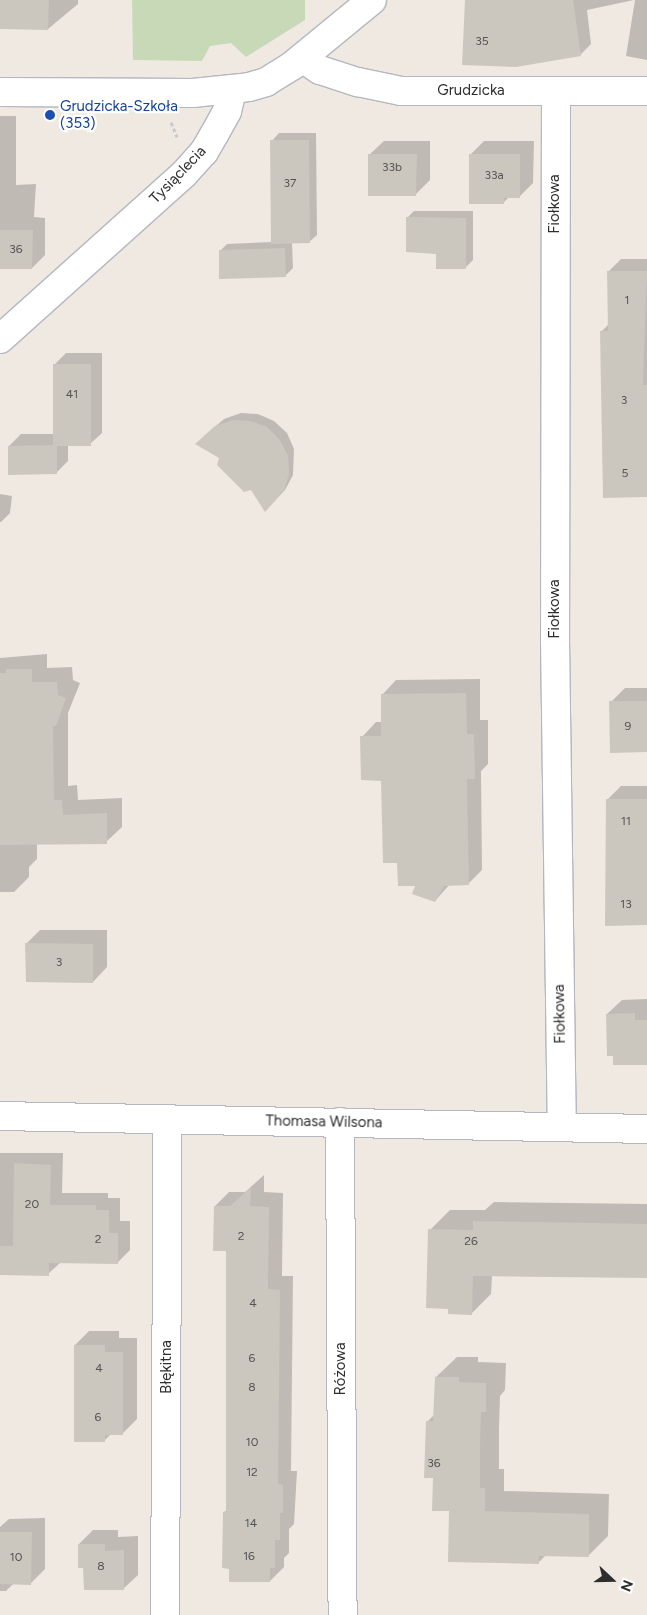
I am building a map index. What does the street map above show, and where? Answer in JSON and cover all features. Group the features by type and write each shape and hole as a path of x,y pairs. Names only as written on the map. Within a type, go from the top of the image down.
{"street":[{"path":"0,92 232,90 266,82 302,58 372,0"},
{"name":"Grudzicka","path":"302,58 320,70 358,82 401,91 647,91"},
{"name":"Tysiąclecia","path":"0,339 184,174 204,152 215,133 227,111 232,90"},
{"name":"Fiołkowa","path":"556,92 554,639 562,1126"},
{"name":"Thomasa Wilsona","path":"0,1116 647,1129"},
{"name":"Błękitna","path":"165,1615 168,1119"},
{"name":"Różowa","path":"340,1122 343,1615"}],"path":[{"path":"165,118 175,130 175,146"}],"green space":[{"path":"132,0 305,0 305,20 246,57 231,43 210,46 202,61 133,60"}],"building":[{"path":"0,0 49,0 48,30 0,29"},
{"path":"465,0 573,0 581,56 516,67 462,65"},
{"path":"270,140 309,140 310,243 271,244"},
{"path":"368,154 417,154 416,196 368,196"},
{"path":"469,154 520,154 520,198 504,198 504,204 469,204"},
{"path":"406,217 466,218 466,269 436,269 436,254 406,252"},
{"path":"0,230 33,230 32,269 0,269"},
{"path":"285,248 286,277 219,279 219,250"},
{"path":"607,271 647,271 643,385 647,385 647,497 603,498 600,331 608,331"},
{"path":"53,364 91,364 91,446 57,446 57,474 8,475 8,446 53,445"},
{"path":"233,420 251,421 267,427 280,440 288,456 289,474 284,491 265,512 251,490 244,492 217,465 219,458 195,444 215,426"},
{"path":"6,669 32,669 32,682 57,682 58,695 66,698 56,726 53,726 54,800 62,800 63,815 107,813 107,844 0,845 0,673 6,673"},
{"path":"466,693 467,734 474,734 475,779 467,779 469,885 444,886 435,902 412,894 415,886 398,886 397,863 383,863 381,781 361,780 360,736 381,736 381,694"},
{"path":"609,701 647,701 647,752 610,753"},
{"path":"606,799 647,799 647,925 605,926"},
{"path":"25,943 93,944 93,983 26,982"},
{"path":"635,1013 635,1020 647,1020 647,1065 613,1065 613,1056 607,1056 606,1014"},
{"path":"14,1163 51,1165 50,1205 96,1205 96,1210 109,1210 109,1233 118,1233 118,1264 49,1263 49,1276 0,1275 0,1246 13,1246"},
{"path":"251,1187 250,1206 269,1207 268,1289 280,1290 278,1484 283,1485 283,1513 280,1513 280,1540 275,1540 275,1568 270,1568 270,1582 229,1582 229,1569 222,1568 223,1512 226,1512 226,1251 213,1251 214,1206 230,1206"},
{"path":"473,1221 647,1224 647,1278 473,1276 472,1315 448,1314 448,1309 426,1308 428,1229 473,1230"},
{"path":"74,1345 105,1345 105,1352 123,1352 123,1435 105,1435 105,1442 74,1442"},
{"path":"435,1377 459,1377 459,1382 486,1383 486,1412 481,1412 480,1450 480,1488 485,1488 485,1511 589,1514 589,1557 539,1556 539,1564 448,1562 449,1511 432,1511 433,1478 424,1478 426,1421 433,1421"},
{"path":"0,1532 32,1532 31,1585 0,1584"},
{"path":"78,1544 105,1544 105,1551 124,1550 124,1590 84,1590 83,1568 78,1568"}],"place":[{"name":"Grudzicka-Szkoła (353)","path":"50,115"}]}
